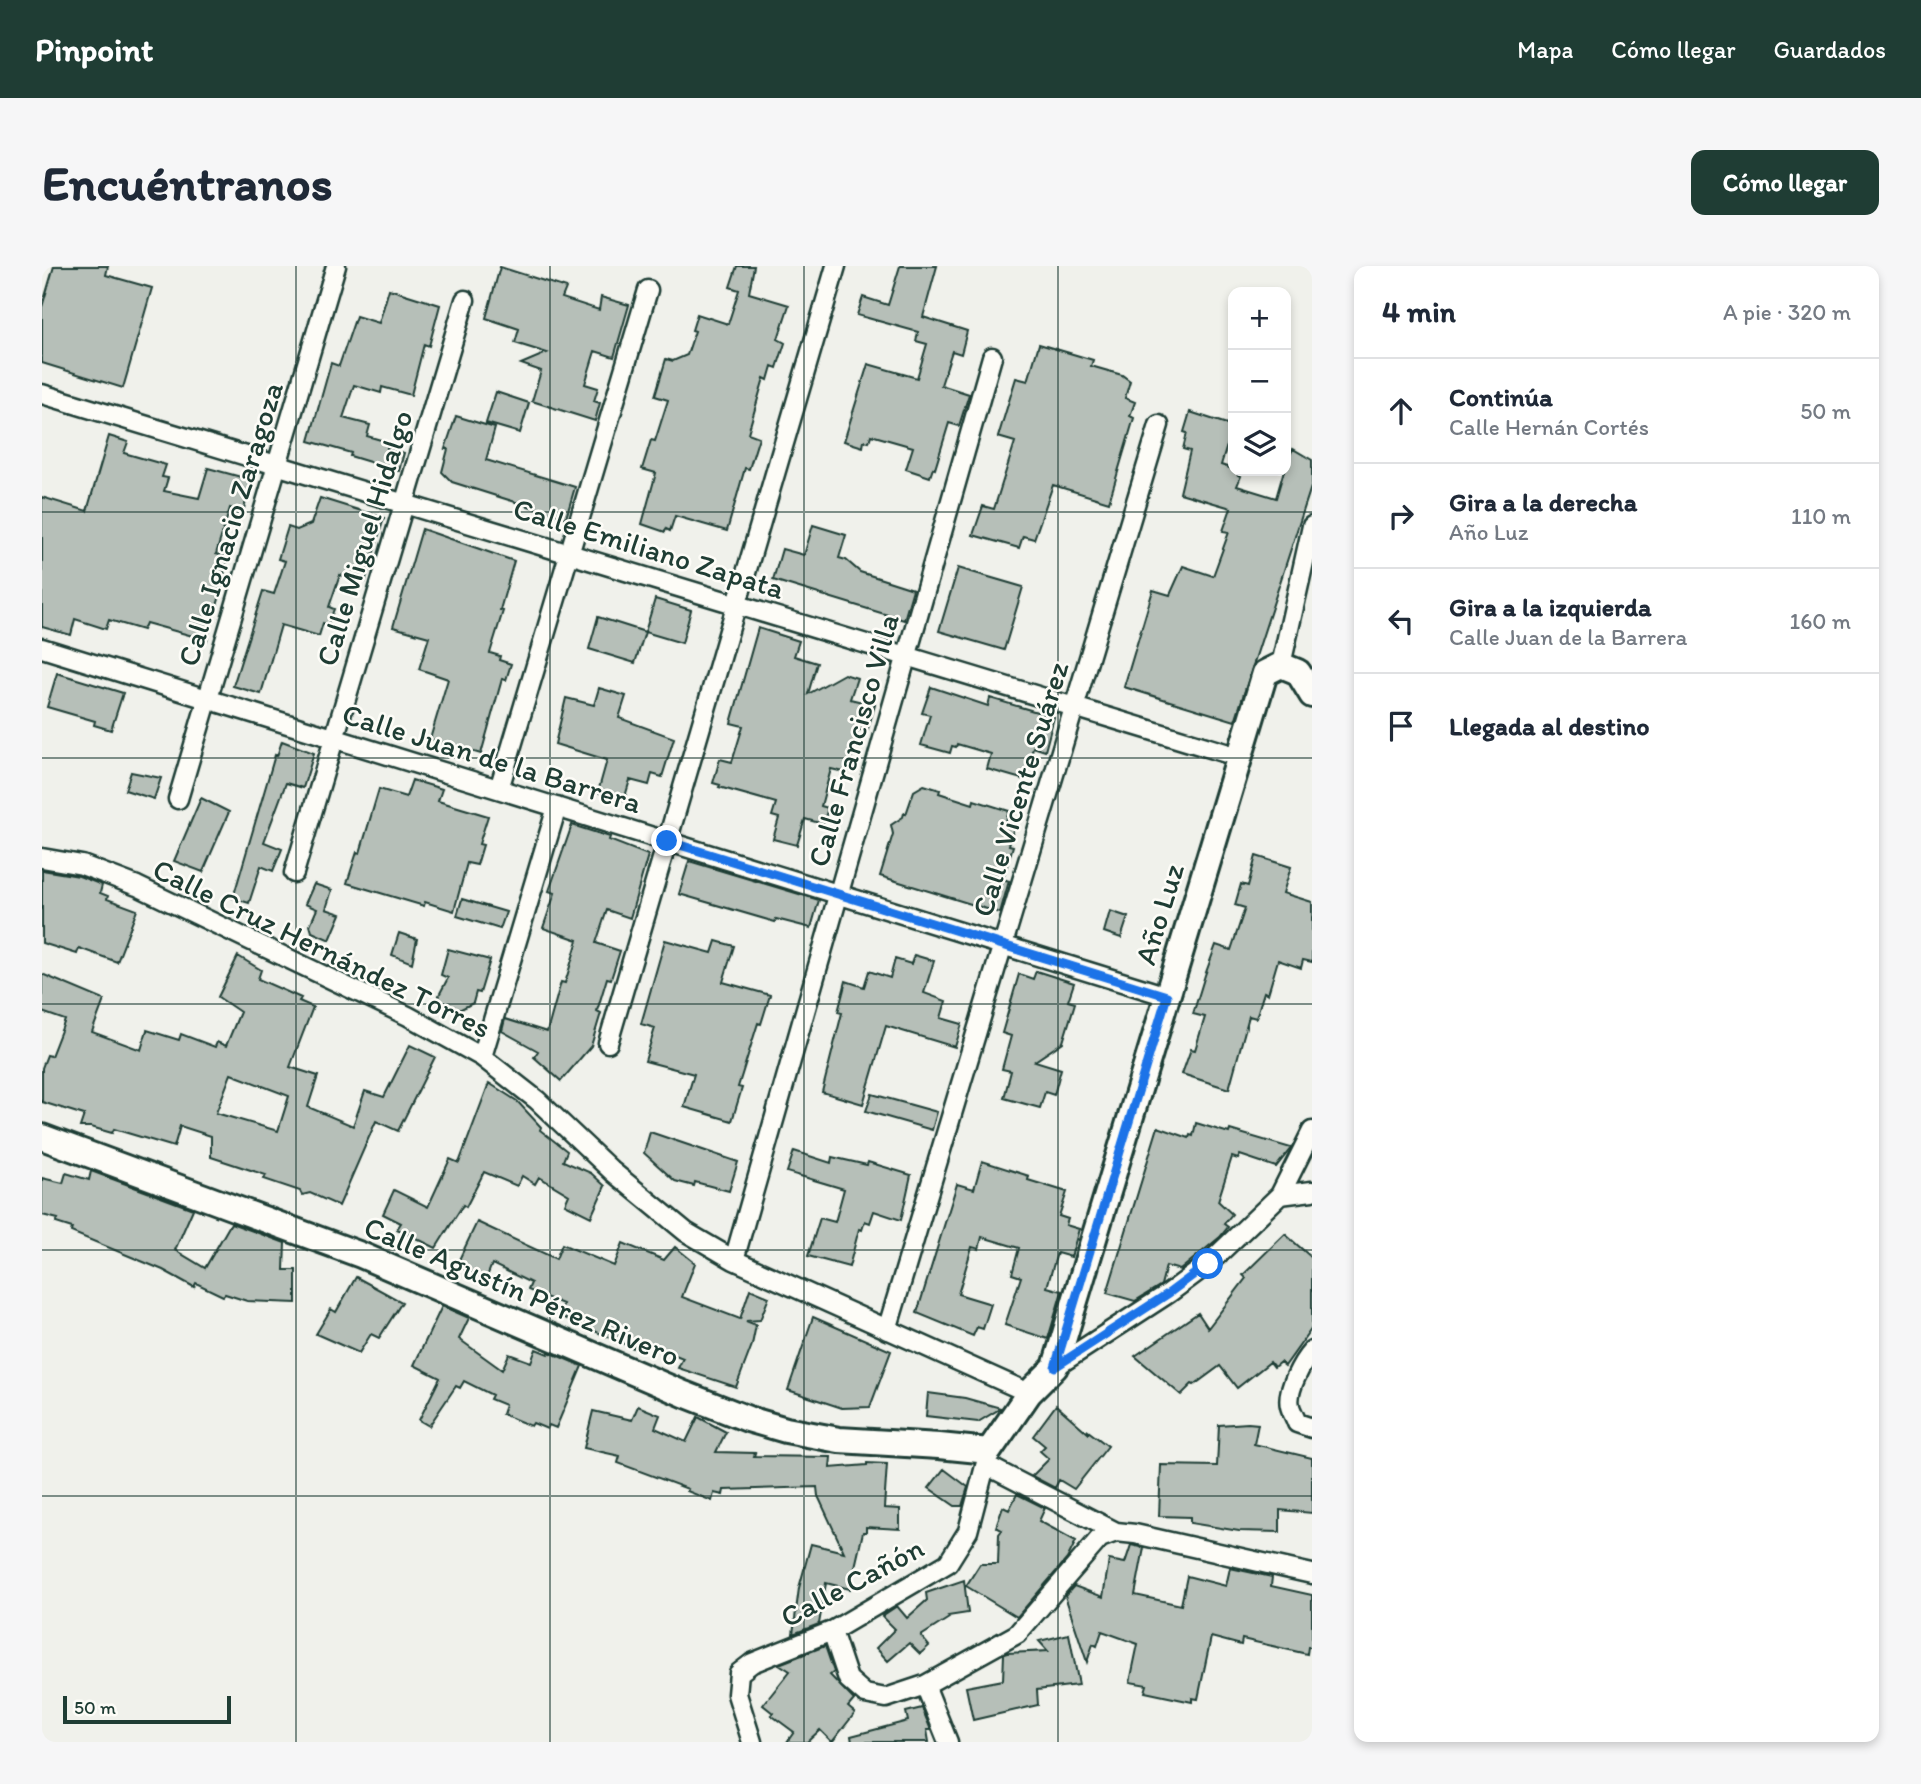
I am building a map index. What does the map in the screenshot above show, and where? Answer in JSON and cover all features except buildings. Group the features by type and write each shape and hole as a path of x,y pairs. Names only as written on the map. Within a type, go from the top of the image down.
{"main road":[{"path":"1281,665 1298,672 1312,695"},
{"name":"Año Luz","path":"1055,1367 1265,673 1281,665"},
{"name":"Calle Agustín Pérez Rivero","path":"42,1137 361,1255 748,1419 786,1430 839,1440 939,1446 988,1458"},
{"path":"988,1458 1028,1393 1055,1367"}],"street":[{"name":"Calle Ignacio Zaragoza","path":"178,799 336,266"},
{"path":"608,1042 836,266"},
{"path":"499,789 648,290"},
{"name":"Calle Miguel Hidalgo","path":"294,873 464,300"},
{"name":"Calle Francisco Villa","path":"734,1260 992,357"},
{"name":"Calle Emiliano Zapata","path":"42,394 1239,757"},
{"name":"Calle Vicente Suárez","path":"887,1330 1158,425"},
{"name":"Año Luz","path":"1281,665 1312,526"},
{"name":"Calle Juan de la Barrera","path":"42,648 1167,996"},
{"path":"482,1057 557,807"},
{"name":"Calle Cruz Hernández Torres","path":"42,858 82,864 137,886 408,1016 482,1057 537,1100 613,1172 686,1232 734,1260 1028,1393"},
{"path":"1055,1367 1169,1293 1208,1264 1280,1195 1312,1131"},
{"path":"1280,1195 1312,1191"},
{"path":"1312,1351 1291,1392 1289,1404 1297,1423 1312,1428"},
{"name":"Calle Agustín Pérez Rivero","path":"988,1458 1116,1531 1312,1574"},
{"name":"Calle Cañón","path":"752,1742 737,1694 740,1673 752,1663 832,1631 948,1563 968,1531 988,1458"},
{"path":"832,1631 848,1679 865,1694 886,1698 925,1685 1017,1634 1100,1538 1116,1531"},
{"path":"925,1685 948,1742"}],"route":[{"path":"667,841 1167,996 1055,1367 1169,1293 1208,1264"}]}
